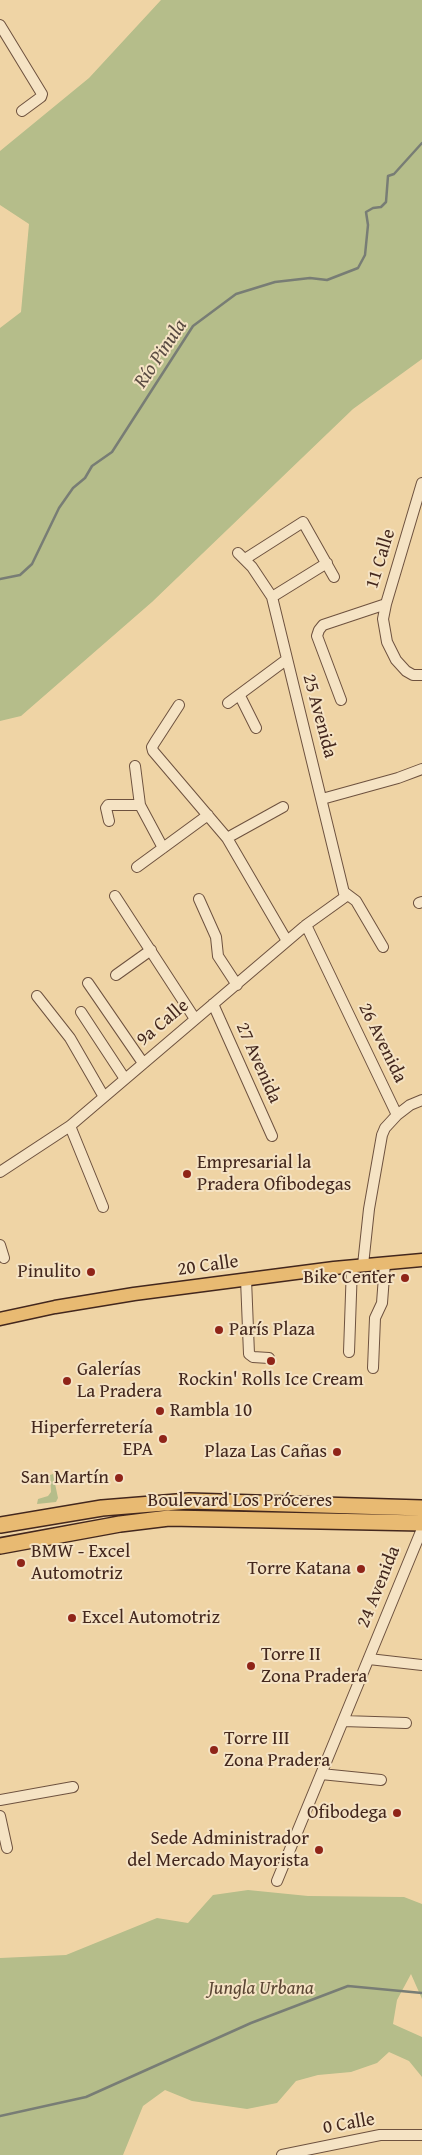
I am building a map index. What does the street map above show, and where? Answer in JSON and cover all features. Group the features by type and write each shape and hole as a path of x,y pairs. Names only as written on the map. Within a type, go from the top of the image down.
{"highway":[{"name":"Boulevard Los Próceres","path":"0,1526 102,1508 189,1501 422,1508"},
{"name":"Boulevard Los Próceres","path":"0,1546 120,1524 169,1518 422,1523"}],"main road":[{"name":"20 Calle","path":"0,1319 126,1296 246,1279 422,1260"}],"street":[{"path":"0,25 42,94 22,112"},
{"name":"11 Calle","path":"341,700 317,636 318,630 323,625 386,604 422,483"},
{"name":"25 Avenida","path":"327,563 305,524 301,522 242,556 272,597 345,894"},
{"path":"272,597 327,563 334,577"},
{"path":"386,604 383,619 387,642 396,660 406,671 420,675"},
{"path":"228,703 240,696 286,660"},
{"path":"240,696 256,728"},
{"path":"179,705 152,747 153,751 175,769 227,838 287,941"},
{"path":"135,766 140,805 163,848"},
{"path":"322,799 398,778 422,769"},
{"path":"109,821 106,808 108,805 140,805"},
{"path":"227,838 283,807"},
{"path":"137,867 208,814"},
{"path":"345,894 356,901 383,947"},
{"name":"9a Calle","path":"0,1172 70,1126 345,894"},
{"path":"115,896 196,1019"},
{"path":"199,899 216,937 218,956 237,985"},
{"name":"26 Avenida","path":"306,925 397,1115"},
{"path":"116,975 151,950"},
{"path":"88,983 143,1063"},
{"path":"37,996 70,1038 104,1097"},
{"name":"27 Avenida","path":"213,1004 272,1136"},
{"path":"82,1012 125,1079"},
{"path":"349,1352 357,1266 382,1135 385,1128 397,1115 410,1105 422,1100"},
{"path":"70,1126 102,1207"},
{"path":"0,1245 4,1258"},
{"path":"373,1368 375,1318 382,1303 384,1263"},
{"path":"246,1279 249,1354 253,1358 269,1358"},
{"name":"24 Avenida","path":"277,1881 422,1529"},
{"path":"368,1659 422,1665"},
{"path":"343,1721 406,1723"},
{"path":"321,1774 381,1780"},
{"path":"0,1800 73,1787"},
{"path":"0,1816 7,1848"},
{"name":"0 Calle","path":"282,2155 319,2151 380,2136 422,2135"}],"green space":[{"path":"161,0 422,0 422,359 353,409 152,602 21,716 0,721 0,328 21,312 29,224 0,205 0,151 89,78"},
{"path":"53,1474 58,1498 56,1502 37,1504 38,1499 48,1496 51,1492 50,1475"},
{"name":"Jungla Urbana","path":"248,1890 308,1896 404,1897 422,1904 422,1999 411,1974 397,2000 393,2024 422,2037 422,2077 409,2061 389,2052 377,2063 351,2072 318,2075 296,2081 277,2103 247,2109 192,2101 165,2090 143,2106 123,2155 0,2155 0,1958 66,1955 157,1918 188,1923 213,1895"}],"waterway":[{"name":"Río Pinula","path":"0,579 20,575 32,564 59,508 73,488 85,478 92,466 112,452 193,326 236,294 275,282 310,278 327,280 358,268 365,255 368,225 366,212 373,208 381,207 386,202 388,176 394,174 422,143"},
{"path":"0,2116 86,2097 251,2023 348,1986 422,1993"}],"place":[{"name":"Empresarial la Pradera Ofibodegas","path":"187,1174"},
{"name":"Pinulito","path":"91,1272"},
{"name":"Bike Center","path":"405,1278"},
{"name":"París Plaza","path":"219,1330"},
{"name":"Rockin' Rolls Ice Cream","path":"271,1361"},
{"name":"Galerías La Pradera","path":"67,1381"},
{"name":"Rambla 10","path":"160,1411"},
{"name":"Hiperferretería EPA","path":"163,1439"},
{"name":"Plaza Las Cañas","path":"337,1452"},
{"name":"San Martín","path":"119,1478"},
{"name":"BMW - Excel Automotriz","path":"21,1563"},
{"name":"Torre Katana","path":"361,1569"},
{"name":"Excel Automotriz","path":"72,1618"},
{"name":"Torre II Zona Pradera","path":"251,1666"},
{"name":"Torre III Zona Pradera","path":"214,1750"},
{"name":"Ofibodega","path":"397,1813"},
{"name":"Sede Administrador del Mercado Mayorista","path":"319,1850"}]}
